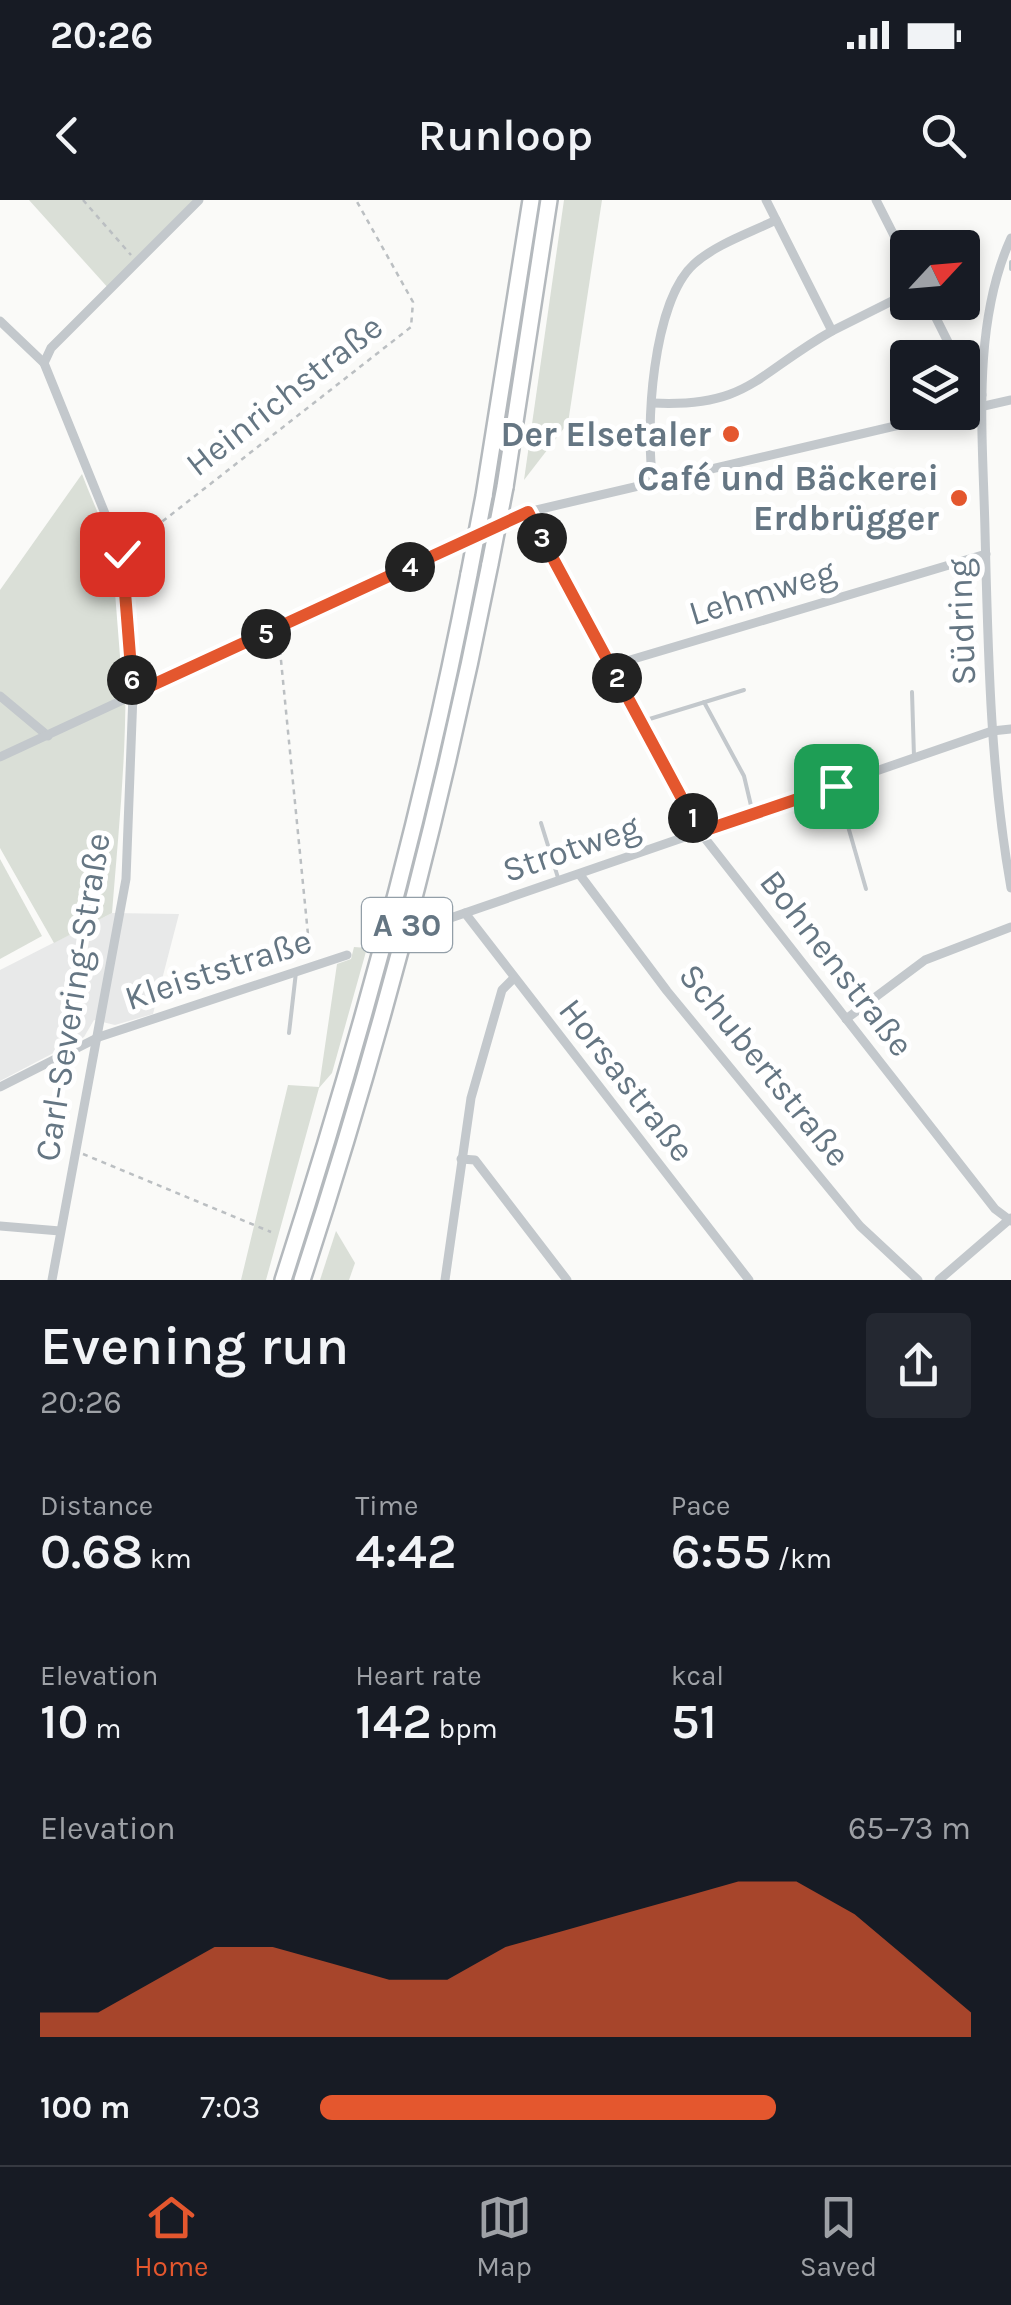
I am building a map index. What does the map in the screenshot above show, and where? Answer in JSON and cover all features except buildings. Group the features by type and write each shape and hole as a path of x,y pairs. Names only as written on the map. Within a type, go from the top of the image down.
{"highway":[{"name":"A 30","path":"282,1280 370,996 415,824 484,496 531,200"},
{"name":"A 30","path":"302,1280 377,1038 434,822 505,486 548,200"}],"street":[{"path":"0,321 44,364 51,348 199,200"},
{"path":"766,200 832,331"},
{"path":"876,200 891,230"},
{"path":"654,482 649,436 652,403 666,311 680,280 707,254 776,220"},
{"name":"Südring","path":"1011,238 994,274 982,400 992,731 999,820 1011,888"},
{"path":"652,403 709,403 744,392 832,331 890,302"},
{"name":"Carl-Severing-Straße","path":"44,364 122,554 133,694 126,879 52,1280"},
{"path":"980,397 1011,400"},
{"path":"0,757 528,512 890,427"},
{"name":"Bohnenstraße","path":"528,512 700,832 995,1208 1010,1220"},
{"name":"Lehmweg","path":"610,666 986,554"},
{"path":"0,696 48,736"},
{"name":"Strotweg","path":"433,924 992,731 1011,729"},
{"name":"Schubertstraße","path":"580,875 667,991 860,1226 918,1280"},
{"name":"Horsastraße","path":"465,913 749,1280"},
{"path":"846,1019 924,960 1011,927"},
{"name":"Kleiststraße","path":"0,1088 98,1038 346,955"},
{"path":"445,1280 471,1098 502,990 513,979"},
{"path":"461,1159 475,1160 567,1280"},
{"path":"938,1280 1010,1220"},
{"path":"0,1226 60,1231"}],"lane":[{"path":"640,722 744,690"},
{"path":"912,692 914,759"},
{"path":"704,702 744,776 753,814"},
{"path":"836,786 866,889"},
{"path":"541,823 560,882"},
{"path":"290,1034 296,972"}],"path":[{"path":"83,200 137,262"},
{"name":"Heinrichstraße","path":"122,554 412,327 413,302 356,200"},
{"path":"278,628 311,967"},
{"path":"76,1152 271,1232"}],"shaded area":[{"path":"29,200 203,200 110,290"},
{"path":"564,200 602,200 568,423 524,480"},
{"path":"82,474 106,532 122,611 122,784 112,913 54,943 0,848 0,590"},
{"path":"0,859 42,936 0,959"},
{"path":"112,913 179,914 153,1014 115,1025 94,1020 84,1037 0,1081 0,970"},
{"path":"354,947 367,948 332,1073 319,1088 266,1280 241,1280 288,1085 319,1087 337,964 351,959"},
{"path":"336,1231 355,1263 349,1280 320,1280"}],"waterway":[{"path":"1011,262 1011,269"}],"place":[{"name":"Der Elsetaler","path":"731,434"},
{"name":"Café und Bäckerei Erdbrügger","path":"959,498"}],"route":[{"path":"122,554 133,694 528,512 700,832 836,786"}]}
